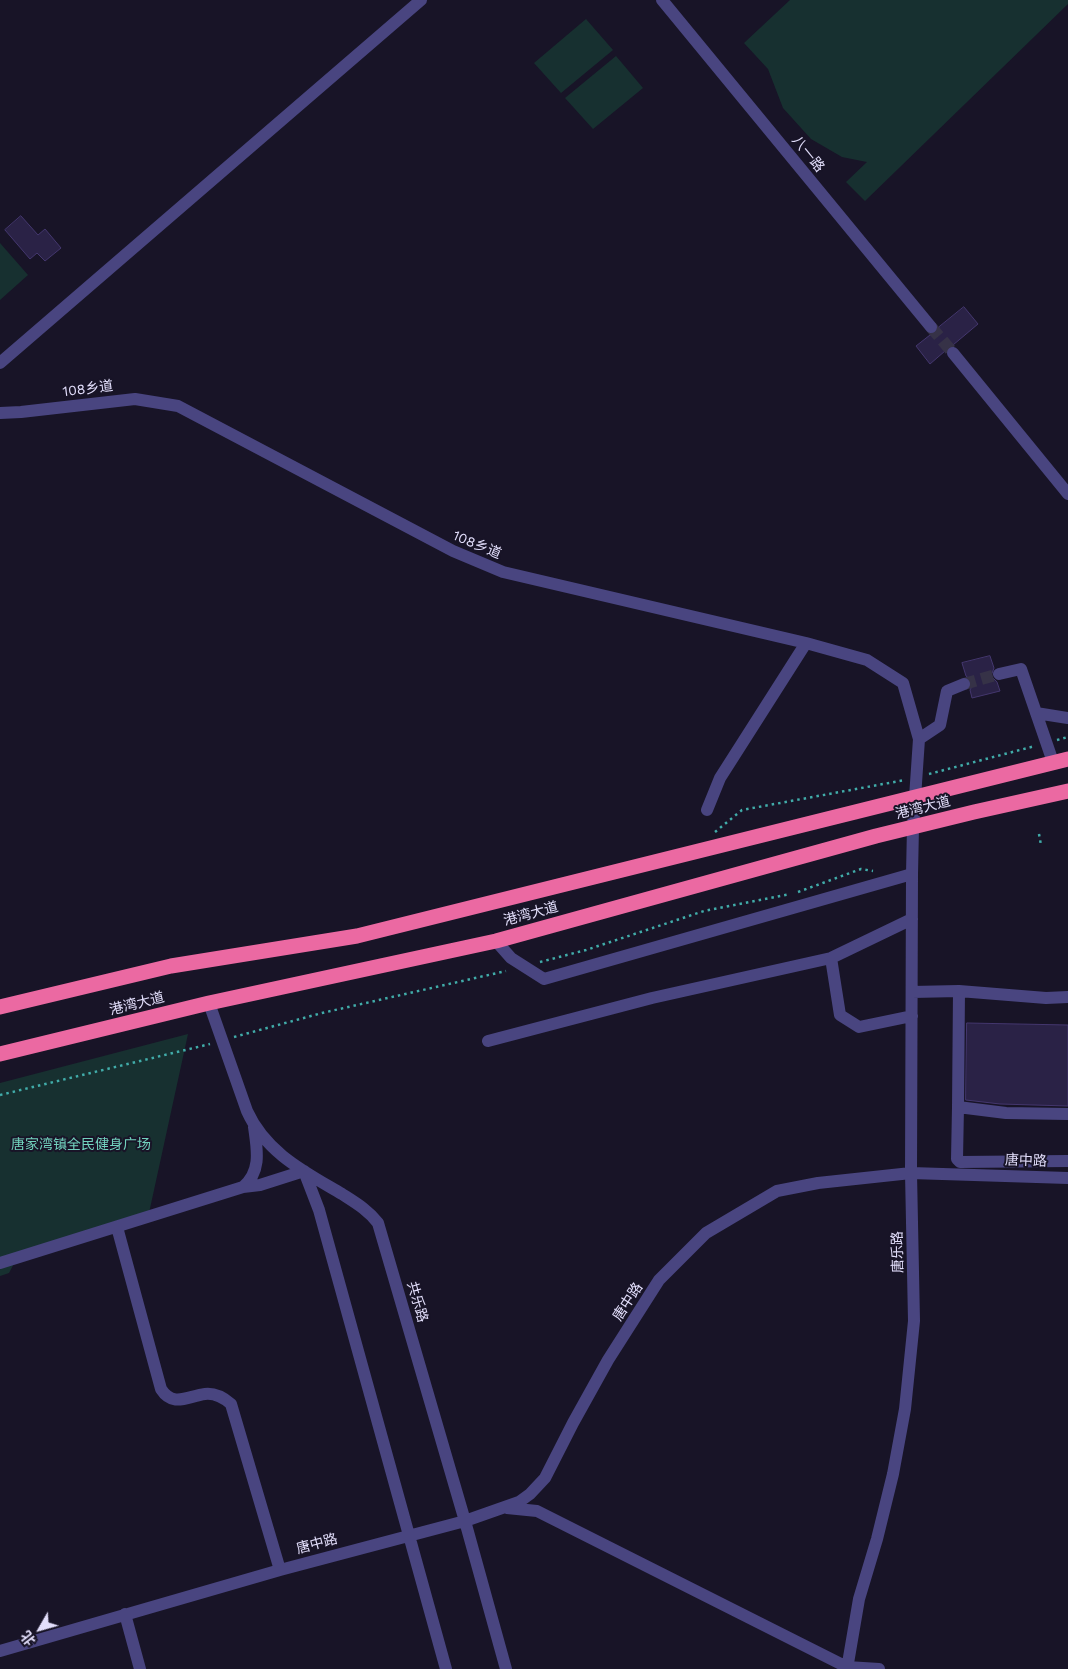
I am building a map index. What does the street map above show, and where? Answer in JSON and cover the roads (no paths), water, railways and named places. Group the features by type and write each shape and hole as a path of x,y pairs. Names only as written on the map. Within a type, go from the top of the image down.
{"highway":[{"name":"港湾大道","path":"0,1007 171,966 357,936 1061,761"},
{"name":"港湾大道","path":"0,1054 209,1003 496,941 913,827 1068,792"}],"street":[{"path":"0,363 421,0"},
{"name":"八一路","path":"662,0 931,327"},
{"path":"952,353 1068,494"},
{"name":"108乡道","path":"0,413 135,399 178,406 453,551 503,572 806,643 867,660 903,683 919,739"},
{"path":"707,810 720,778 806,643"},
{"path":"999,674 1021,669 1046,743 1061,761"},
{"path":"919,739 940,725 947,691 964,684"},
{"path":"1036,713 1068,718"},
{"name":"唐乐路","path":"847,1668 859,1599 877,1539 893,1474 905,1409 914,1321 911,1173 912,874 919,739"},
{"path":"496,941 511,958 544,979 912,874"},
{"path":"488,1040 652,998 830,958 912,920"},
{"path":"830,958 840,1014 859,1027 912,1016"},
{"path":"959,991 957,1158 960,1162 1068,1162"},
{"path":"912,992 959,991 1046,998 1068,997"},
{"name":"共乐路","path":"209,1003 253,1124 272,1148 283,1157 365,1208 378,1223 506,1669"},
{"path":"958,1107 1006,1113 1068,1114"},
{"path":"243,1187 253,1177 257,1166 253,1124"},
{"path":"0,1263 243,1187 260,1185 304,1171 319,1210 446,1669"},
{"name":"唐中路","path":"0,1651 280,1570 410,1534 465,1521 507,1508 519,1502 530,1494 545,1478 608,1360 659,1280 706,1233 777,1190 818,1183 911,1173 1068,1178"},
{"path":"319,1210 327,1198 342,1195"},
{"path":"117,1227 161,1389 174,1400 211,1394 231,1404 280,1570"},
{"path":"507,1508 536,1511 847,1668 879,1669"},
{"path":"124,1614 140,1669"}],"tunnel":[{"path":"931,327 953,353"},
{"path":"964,684 999,674"}],"park label":[{"name":"唐家湾镇全民健身广场","path":"81,1145"}]}
